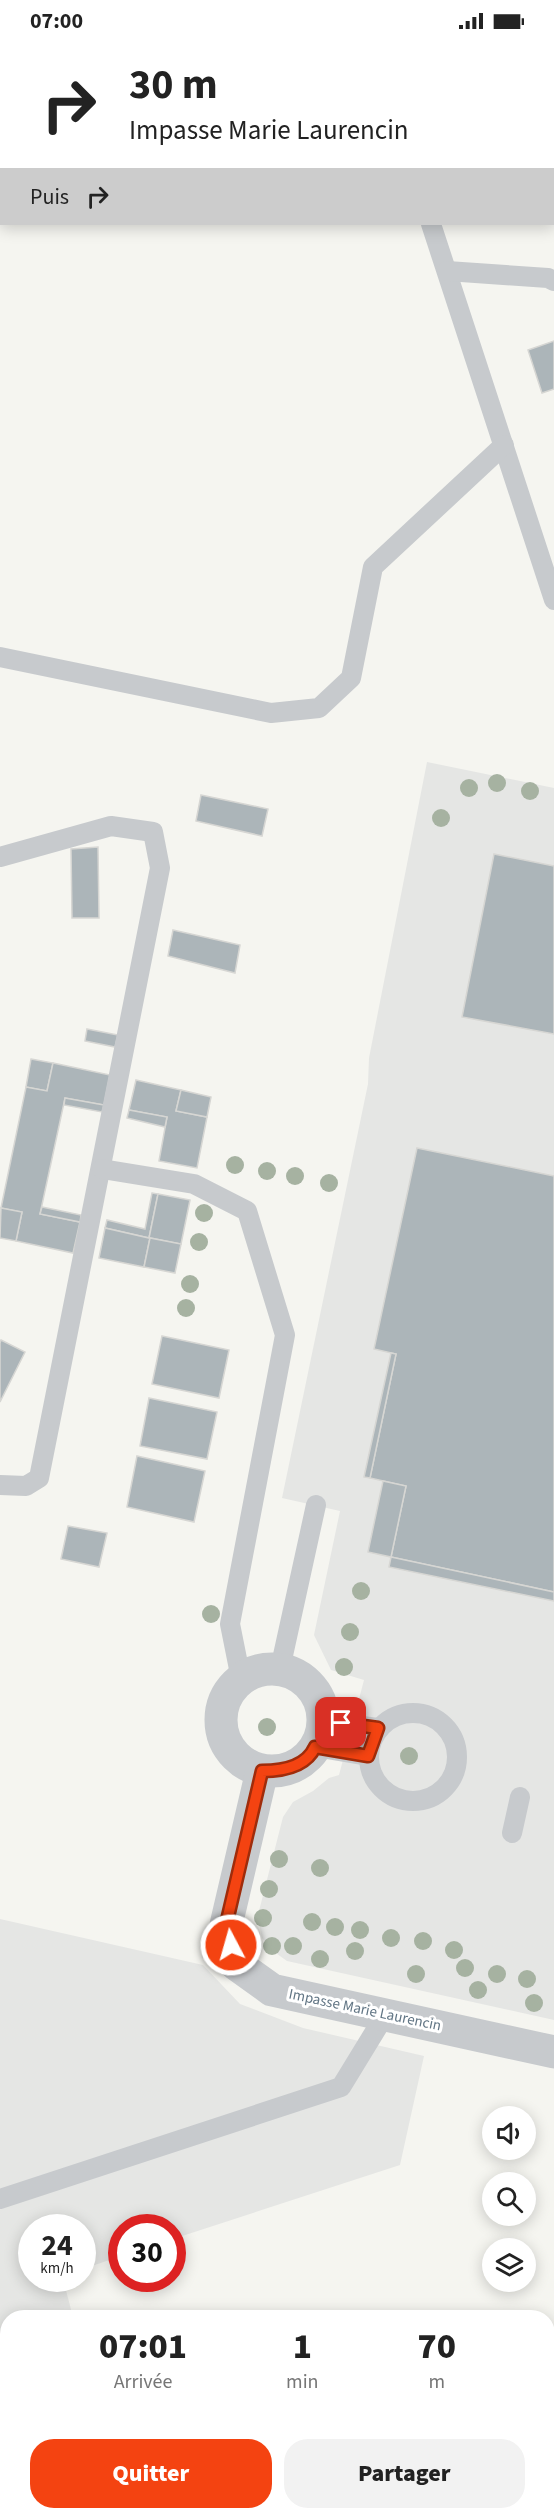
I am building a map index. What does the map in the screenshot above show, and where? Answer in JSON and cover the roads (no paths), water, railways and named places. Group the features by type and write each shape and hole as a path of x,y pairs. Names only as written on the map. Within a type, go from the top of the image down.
{"street":[{"path":"280,1669 298,1675 314,1689 322,1710 319,1734 313,1752 298,1765 279,1771 262,1771 246,1765 232,1754 222,1734 220,1714 227,1694 241,1679 260,1670 280,1669"},
{"name":"Impasse Marie Laurencin","path":"262,1771 226,1925 236,1964 272,1990 554,2052"}],"lane":[{"path":"431,225 554,600"},
{"path":"447,271 548,278 554,281"},
{"path":"0,657 271,713 319,708 351,678 373,567 504,445"},
{"path":"0,856 111,826 153,832 160,868 39,1478 26,1486 0,1485"},
{"path":"102,1169 194,1184 247,1211 285,1335 230,1623 241,1679"},
{"path":"280,1669 315,1505"},
{"path":"319,1734 378,1728 397,1715 420,1712 441,1721 456,1741 457,1770 438,1795 417,1802 395,1798 376,1783 368,1756 378,1728"},
{"path":"319,1734 368,1756"},
{"path":"512,1833 520,1797"},
{"path":"0,2199 341,2087 385,2015"}]}
